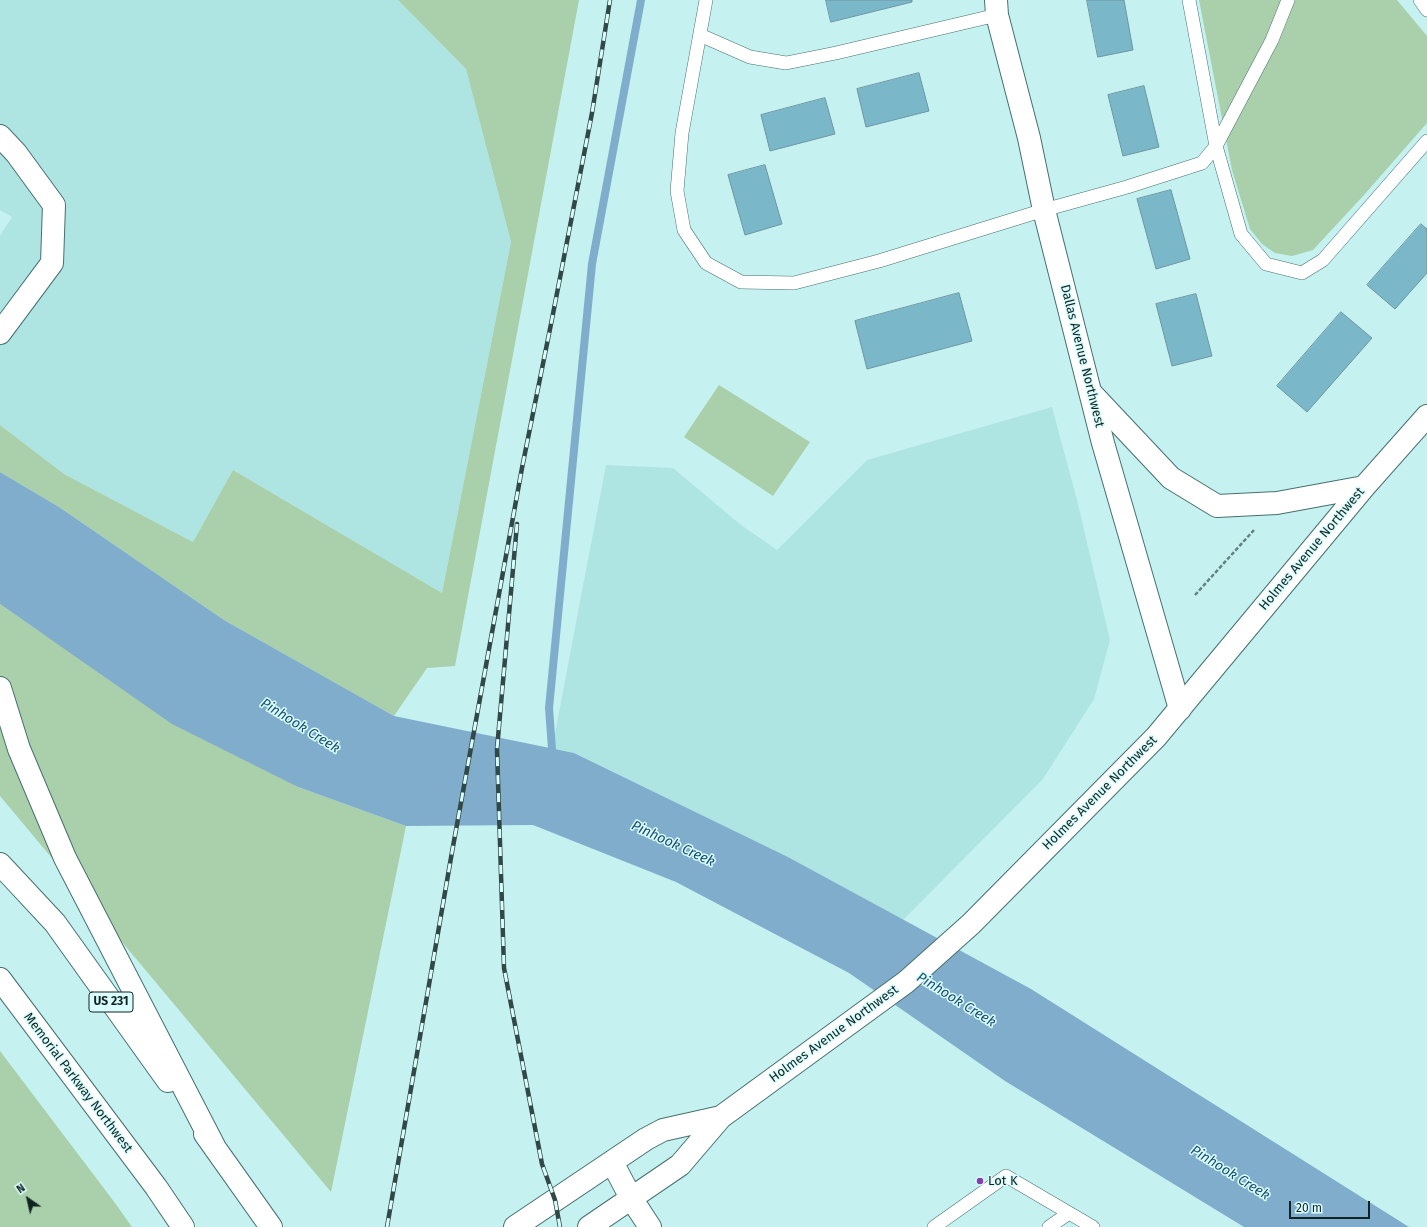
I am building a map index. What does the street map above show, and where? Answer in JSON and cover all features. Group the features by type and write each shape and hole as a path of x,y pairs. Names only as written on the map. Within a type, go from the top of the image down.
{"main road":[{"name":"Dallas Avenue Northwest","path":"996,7 1029,138 1044,210 1103,443 1180,709"},
{"path":"0,136 16,153 54,205 52,264 0,333"},
{"path":"1091,393 1171,478 1217,506 1277,503 1364,487"},
{"name":"Holmes Avenue Northwest","path":"589,1227 680,1165 721,1117 906,982 971,924 1156,737 1364,487 1427,416"},
{"path":"0,688 19,749 65,858 214,1146"},
{"name":"US 231","path":"0,864 56,923 271,1227"},
{"name":"Memorial Parkway Northwest","path":"0,979 156,1187 183,1227"},
{"name":"Holmes Avenue Northwest","path":"515,1227 612,1162 664,1130 721,1117"},
{"path":"612,1162 631,1198 650,1227"}],"lane":[{"path":"706,0 682,133 677,191 684,230 706,263 741,282 794,283 879,261 1044,210 1127,187 1202,162 1216,146 1272,40 1288,0"},
{"path":"1189,0 1216,146 1241,234 1266,264 1302,273 1323,260 1427,141"},
{"path":"1420,0 1427,10"},
{"path":"700,35 750,57 786,63 836,53 996,7"},
{"path":"934,1227 1006,1176 1093,1227"},
{"path":"1050,1227 1069,1213"}],"path":[{"path":"1195,595 1257,526"}],"shaded area":[{"path":"0,0 398,0 466,69 511,242 442,593 233,470 193,542 64,474 0,425 0,236 12,217 0,210"},
{"path":"1052,407 1077,500 1110,640 1094,699 1043,779 903,920 788,857 574,753 552,749 606,465 673,468 741,525 777,550 867,460"}],"green space":[{"path":"398,0 579,0 455,666 427,668 394,716 224,620 59,507 0,472 0,425 64,474 193,542 233,470 442,593 511,242 466,69"},
{"path":"1199,0 1397,0 1427,36 1427,123 1364,195 1313,250 1292,256 1275,253 1262,244 1250,229 1232,170"},
{"path":"719,385 810,442 773,496 684,437"},
{"path":"0,604 39,631 298,787 406,826 331,1192 0,796"},
{"path":"0,1051 115,1203 132,1227 0,1227"}],"water":[{"name":"Pinhook Creek","path":"0,472 59,507 224,620 394,716 574,753 788,857 1031,989 1409,1227 1244,1227 1005,1081 849,973 676,882 533,825 406,826 298,787 172,724 0,604"}],"building":[{"path":"826,0 912,0 912,2 831,22"},
{"path":"1087,0 1124,0 1133,50 1098,57"},
{"path":"919,73 929,111 866,127 857,89"},
{"path":"1144,86 1159,147 1123,156 1108,95"},
{"path":"825,98 835,134 770,151 761,115"},
{"path":"765,165 782,224 745,235 728,175"},
{"path":"1171,190 1190,259 1156,269 1137,199"},
{"path":"1421,224 1427,229 1427,273 1395,309 1367,285"},
{"path":"959,293 972,341 867,369 855,321"},
{"path":"1196,294 1212,356 1172,366 1156,304"},
{"path":"1341,312 1372,338 1307,412 1277,386"}],"waterway":[{"path":"552,749 549,708 592,264 641,0"}],"railway":[{"path":"387,1227 452,852 522,468 592,113 610,0"},
{"path":"517,524 497,749 504,968 542,1164 555,1200 560,1227"}],"place":[{"name":"Lot K","path":"980,1181"}]}
